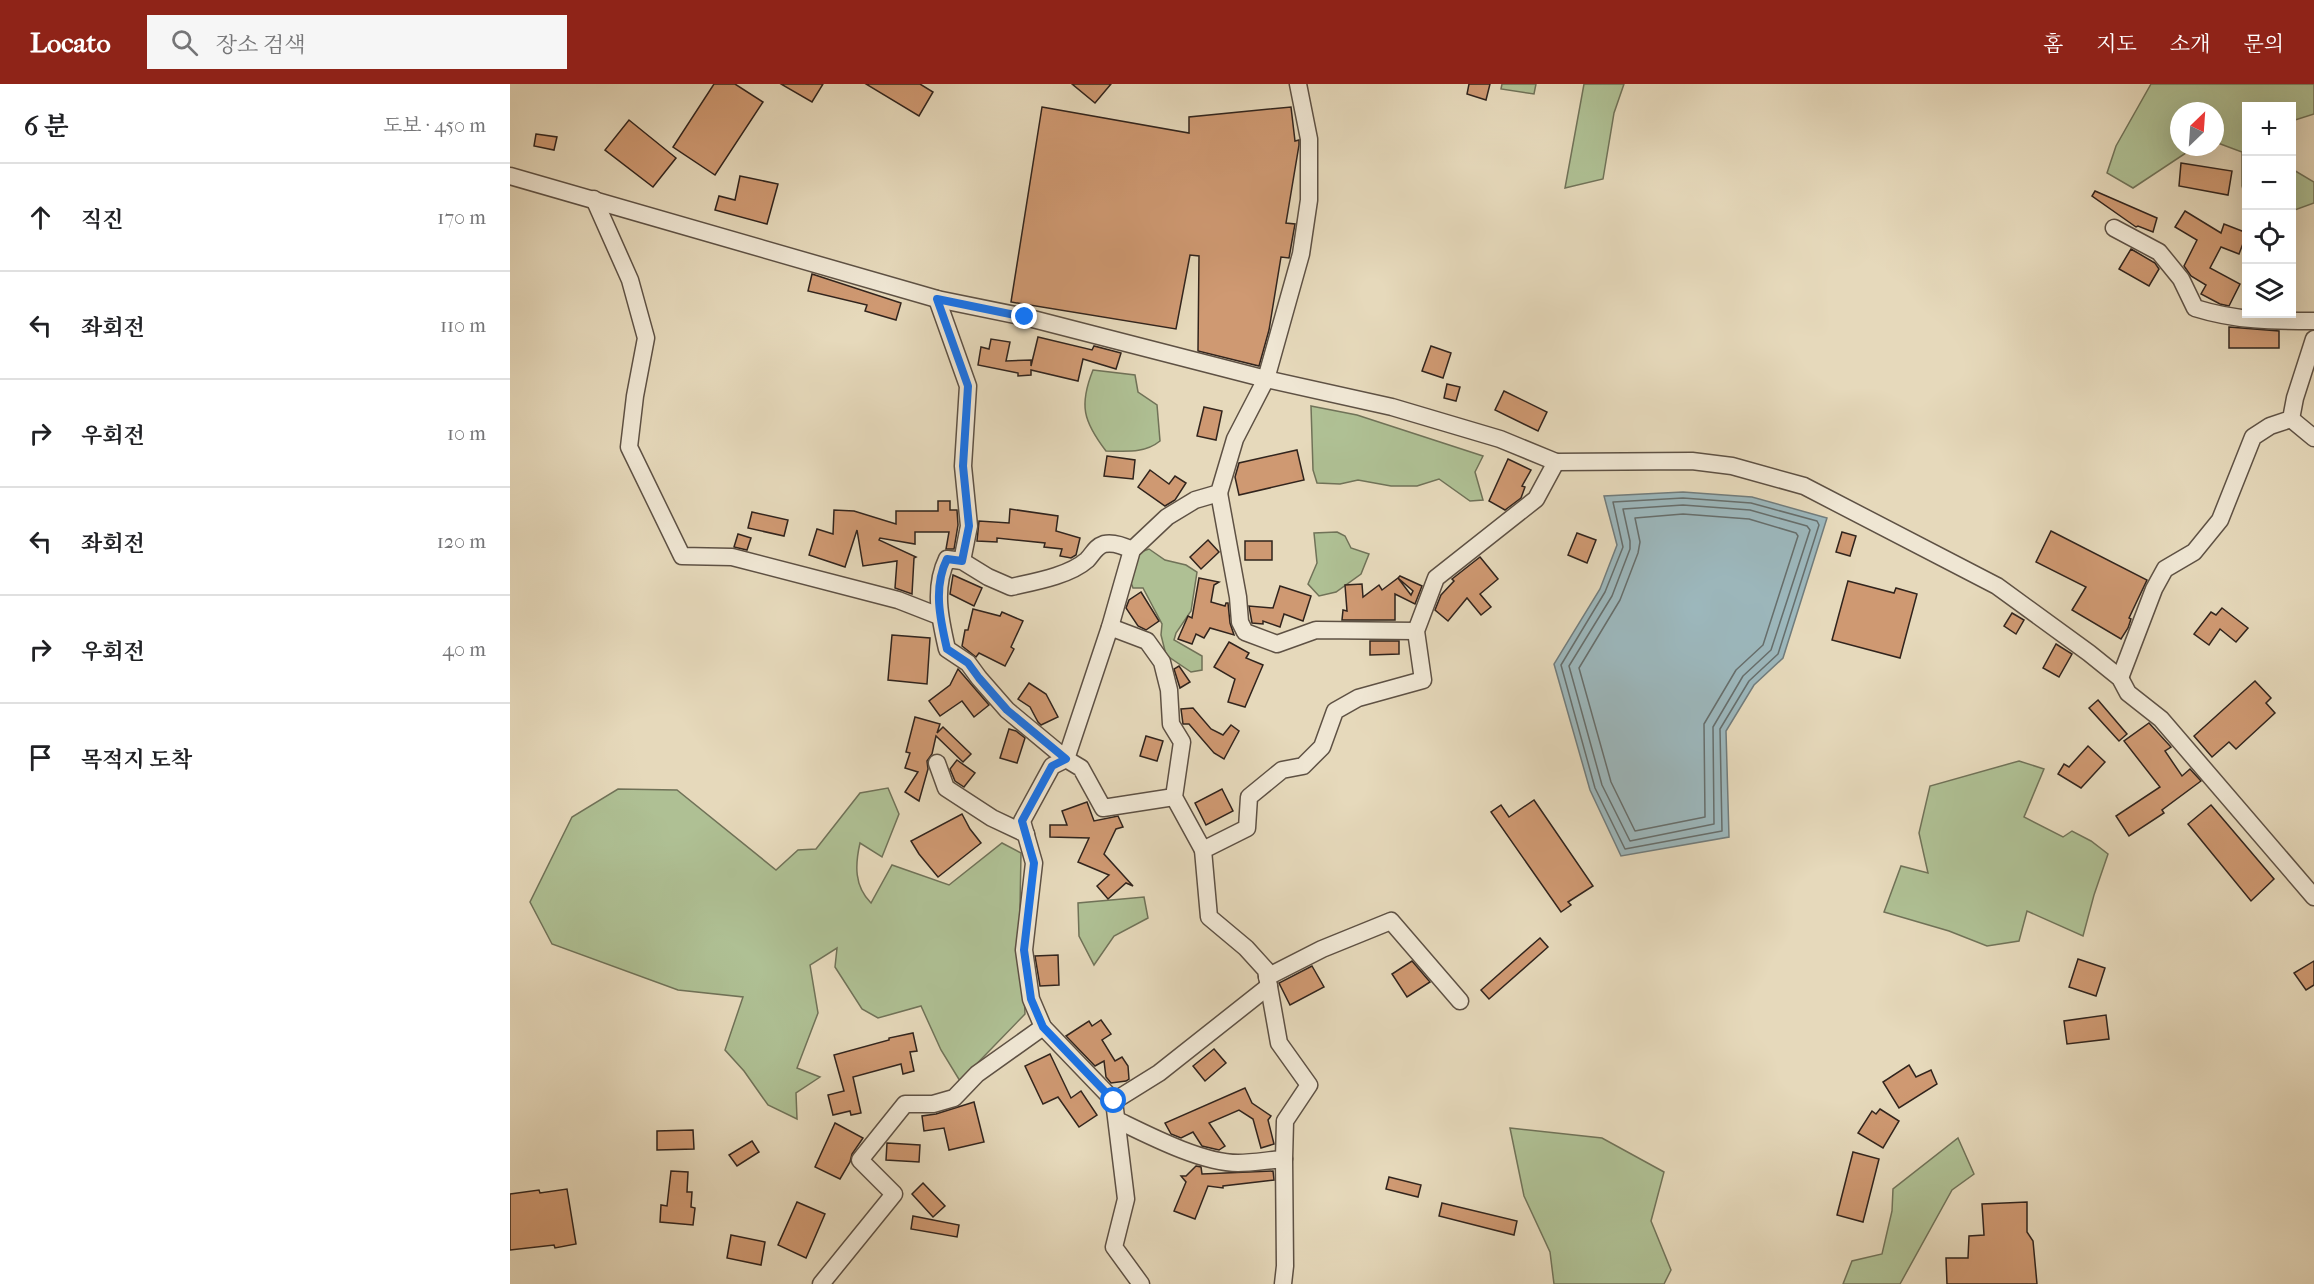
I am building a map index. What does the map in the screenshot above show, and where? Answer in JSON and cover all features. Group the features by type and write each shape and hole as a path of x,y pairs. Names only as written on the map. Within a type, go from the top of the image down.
{"street":[{"path":"1298,84 1309,139 1309,200 1302,254 1266,379 1235,439 1219,493 1239,597 1240,622 1245,632 1277,644 1316,630 1416,631"},
{"path":"510,176 937,299 1025,317 1266,379 1392,407 1500,439 1556,462 1692,461 1732,466 1804,486 1997,586 2034,611 2120,678 2128,693 2161,720 2314,897"},
{"path":"594,199 630,280 646,338 634,396 629,447 682,556 732,557 898,600 939,616"},
{"path":"2114,228 2159,252 2181,279 2195,308 2252,321 2314,321"},
{"path":"937,299 968,386 963,466 969,526 962,561"},
{"path":"2291,419 2295,398 2314,339"},
{"path":"2291,419 2314,438"},
{"path":"2120,678 2154,589 2165,568 2194,552 2220,520 2253,437 2270,426 2291,419"},
{"path":"1203,850 1247,828 1249,797 1282,770 1303,766 1322,747 1335,711 1358,698 1423,680 1416,631 1436,578 1536,499 1556,462"},
{"path":"1141,1284 1114,1247 1126,1199 1114,1101 1043,1027 1031,999 1024,950 1034,863 1022,821 1052,766 1066,759 1110,627 1132,550 1167,517 1195,500 1219,493"},
{"path":"1132,550 1120,545 1105,544 1093,550 1087,560 1062,573 1011,587 988,577 962,561 947,559 940,574 939,616 947,649 968,663 1007,710 1066,759 1081,768 1102,808 1174,797"},
{"path":"1110,627 1147,641 1162,662 1169,690 1171,724 1182,742 1174,797 1203,850 1209,917 1246,948 1266,970 1280,1043 1310,1085 1284,1121 1285,1266 1283,1284"},
{"path":"937,763 946,788 992,818 1026,834"},
{"path":"1114,1101 1159,1073 1268,982 1322,949 1391,921 1460,1001"},
{"path":"821,1284 894,1194 860,1160 905,1104 933,1104 954,1098 977,1074 1043,1027"},
{"path":"1117,1120 1157,1139 1210,1158 1237,1163 1284,1159"}],"green space":[{"path":"1502,84 1536,84 1534,94 1501,89"},
{"path":"1584,84 1624,84 1614,113 1603,179 1565,188"},
{"path":"2151,84 2314,84 2314,114 2296,120 2296,102 2242,102 2242,152 2224,145 2224,102 2170,102 2170,156 2181,156 2133,188 2107,173 2116,146"},
{"path":"2296,171 2314,182 2314,203 2296,210"},
{"path":"1093,370 1135,375 1138,392 1157,405 1160,441 1141,450 1106,451 1092,431 1086,412 1086,393"},
{"path":"1311,406 1357,415 1483,456 1475,472 1483,500 1470,501 1439,479 1417,486 1391,486 1358,480 1340,484 1317,483 1313,470"},
{"path":"1337,532 1345,536 1351,548 1369,554 1361,574 1336,592 1319,596 1308,584 1317,563 1314,533"},
{"path":"1149,549 1165,560 1186,565 1197,572 1191,611 1176,633 1174,640 1202,656 1202,670 1191,672 1166,655 1161,635 1162,624 1143,588 1133,588 1130,580 1135,554"},
{"path":"2019,761 2044,769 2024,817 2063,837 2072,831 2091,841 2108,854 2083,936 2027,911 2019,941 1987,946 1949,931 1884,912 1901,866 1928,873 1919,833 1930,786"},
{"path":"888,788 899,814 882,857 860,843 858,851 857,875 861,890 871,903 892,865 949,885 1002,843 1021,853 1020,908 1025,1014 960,1081 941,1050 921,1006 878,1018 862,1009 835,967 837,948 810,965 818,1013 797,1068 820,1077 796,1093 797,1119 768,1105 744,1071 725,1050 743,997 678,990 552,944 530,902 572,817 618,789 677,790 776,870 798,850 816,849 860,793"},
{"path":"1144,897 1148,918 1114,936 1094,965 1079,936 1078,903"},
{"path":"1510,1128 1602,1138 1664,1172 1651,1221 1671,1270 1664,1284 1554,1284 1550,1252 1524,1196"},
{"path":"1958,1138 1974,1174 1952,1190 1900,1284 1843,1284 1852,1261 1882,1254 1892,1211 1893,1189"}],"water":[{"path":"1683,492 1752,497 1827,518 1783,658 1754,685 1726,731 1729,837 1621,856 1590,790 1554,664 1600,589 1617,545 1604,496"}],"building":[{"path":"714,84 735,84 763,102 715,175 673,147"},
{"path":"781,84 823,84 812,102"},
{"path":"866,84 920,84 933,92 919,116"},
{"path":"1072,84 1111,84 1095,103"},
{"path":"1469,84 1490,84 1486,100 1467,94"},
{"path":"1042,107 1189,133 1189,117 1291,107 1295,141 1299,140 1299,145 1286,223 1295,224 1289,258 1281,257 1269,330 1259,366 1198,351 1199,256 1190,255 1176,329 1011,302"},
{"path":"629,120 676,158 653,187 605,150"},
{"path":"536,134 557,137 554,150 534,146"},
{"path":"2181,163 2232,171 2228,195 2179,186"},
{"path":"740,176 778,184 767,224 715,210 719,196 735,200"},
{"path":"2095,191 2157,218 2153,232 2136,227 2092,196"},
{"path":"2185,211 2221,233 2224,224 2242,231 2242,246 2239,254 2221,247 2210,268 2240,284 2229,306 2201,294 2206,285 2191,276 2184,266 2197,240 2175,227"},
{"path":"2131,249 2155,263 2159,269 2149,286 2119,269"},
{"path":"812,274 901,303 896,320 865,311 867,305 808,291"},
{"path":"2229,327 2279,331 2279,348 2229,348"},
{"path":"1038,337 1092,350 1094,346 1121,353 1116,369 1083,359 1078,381 1031,370 1031,375 1018,376 1018,373 978,365 981,347 989,349 991,339 1010,342 1006,361 1031,360 1031,366"},
{"path":"1431,346 1451,353 1443,378 1422,371"},
{"path":"1447,384 1460,387 1456,401 1444,398"},
{"path":"1504,391 1547,412 1538,431 1495,410"},
{"path":"1204,407 1222,411 1216,440 1197,436"},
{"path":"1297,450 1304,480 1239,495 1235,477 1239,463"},
{"path":"1107,456 1135,460 1133,479 1104,476"},
{"path":"1508,459 1531,470 1522,486 1525,487 1521,498 1505,510 1489,501"},
{"path":"1150,470 1169,484 1175,476 1186,483 1175,500 1165,506 1138,487"},
{"path":"938,501 950,501 950,510 957,510 958,525 954,549 946,549 949,532 915,532 915,544 880,538 879,540 916,557 914,558 912,594 895,588 897,561 863,566 857,530 845,567 809,555 817,529 833,534 834,510 854,511 896,524 896,511 938,511"},
{"path":"1010,509 1058,516 1056,531 1080,538 1076,555 1071,558 1060,556 1062,549 1044,547 1045,543 997,538 997,542 977,541 979,521 1009,523"},
{"path":"752,512 788,520 784,536 748,528"},
{"path":"2051,531 2147,580 2129,618 2131,619 2128,628 2121,639 2072,610 2086,587 2036,562"},
{"path":"1842,532 1856,536 1850,556 1836,552"},
{"path":"1577,533 1596,540 1587,563 1568,555"},
{"path":"738,534 751,538 747,550 734,547"},
{"path":"1208,540 1219,552 1201,569 1190,557"},
{"path":"1245,541 1272,541 1272,560 1245,560"},
{"path":"1480,557 1498,579 1480,594 1491,607 1481,615 1467,598 1448,621 1435,610 1441,595 1454,581 1452,579"},
{"path":"953,575 982,588 974,606 950,594"},
{"path":"1400,576 1422,586 1415,604 1395,594 1395,620 1342,620 1343,610 1347,611 1345,585 1362,584 1363,597 1379,585 1382,590","holes":["1398,578 1413,591 1411,595"]},
{"path":"1199,578 1219,582 1214,585 1211,602 1225,606 1228,603 1234,635 1210,628 1204,638 1196,634 1192,644 1178,639 1188,616 1192,618"},
{"path":"1848,581 1894,593 1896,588 1917,594 1900,658 1832,640"},
{"path":"1280,586 1311,596 1303,621 1284,614 1280,627 1263,621 1263,624 1252,623 1249,606 1273,608"},
{"path":"1141,592 1159,621 1146,630 1138,626 1126,608 1129,600"},
{"path":"2222,608 2248,628 2236,642 2220,629 2209,645 2194,634 2211,612 2216,615"},
{"path":"973,609 1000,616 1002,612 1023,621 1011,647 1014,649 1005,666 979,653 976,657 962,646"},
{"path":"2012,613 2024,620 2016,634 2004,626"},
{"path":"892,635 930,638 927,684 888,680"},
{"path":"1370,641 1399,641 1399,654 1370,655"},
{"path":"1229,642 1249,653 1246,658 1263,665 1245,707 1228,702 1235,679 1214,667"},
{"path":"2056,644 2072,654 2059,677 2043,668"},
{"path":"1179,666 1190,682 1180,688 1174,669"},
{"path":"958,669 989,705 974,717 962,701 940,716 929,701 950,685"},
{"path":"2255,681 2271,698 2266,703 2275,713 2236,749 2229,742 2212,757 2194,736"},
{"path":"1029,683 1046,694 1058,717 1041,725 1030,707 1018,699"},
{"path":"2098,700 2127,734 2119,741 2089,708"},
{"path":"1193,708 1211,729 1223,735 1231,725 1239,731 1224,759 1214,753 1189,724 1183,724 1181,709"},
{"path":"915,717 940,724 937,733 943,727 971,754 963,762 936,736 932,754 927,761 928,769 919,801 905,792 918,772 905,768 910,753 906,752"},
{"path":"2149,723 2171,747 2165,751 2182,776 2190,769 2201,781 2162,810 2164,813 2129,836 2116,816 2160,787 2124,741"},
{"path":"1009,729 1025,738 1017,763 1000,758"},
{"path":"1146,736 1163,741 1157,761 1140,756"},
{"path":"2088,746 2105,762 2081,788 2058,774 2064,764 2069,767"},
{"path":"957,760 975,773 964,787 955,781 950,769"},
{"path":"1222,789 1233,811 1206,825 1195,803"},
{"path":"1534,800 1593,886 1568,902 1571,905 1561,912 1491,812 1501,805 1509,817"},
{"path":"1087,802 1094,821 1118,816 1123,827 1116,829 1104,854 1133,886 1126,883 1108,899 1097,886 1109,875 1078,862 1089,838 1050,837 1050,825 1067,825 1062,811"},
{"path":"2211,805 2274,879 2251,901 2188,824"},
{"path":"962,814 981,843 938,877 911,841"},
{"path":"1540,938 1548,947 1489,999 1481,990"},
{"path":"1058,955 1059,985 1040,986 1035,956"},
{"path":"2078,959 2105,968 2096,996 2069,987"},
{"path":"1412,961 1430,982 1407,997 1392,974"},
{"path":"2314,961 2314,985 2306,990 2294,973"},
{"path":"1312,966 1324,987 1290,1005 1279,983"},
{"path":"2106,1015 2109,1039 2067,1044 2064,1021"},
{"path":"1101,1020 1111,1034 1102,1040 1115,1061 1122,1057 1128,1066 1129,1079 1126,1081 1111,1083 1106,1077 1104,1061 1095,1066 1066,1036 1089,1021 1092,1026"},
{"path":"913,1033 917,1051 910,1052 914,1071 903,1074 901,1064 853,1077 861,1113 851,1115 850,1111 833,1115 828,1095 844,1091 834,1055"},
{"path":"1214,1049 1226,1063 1205,1081 1193,1066"},
{"path":"1050,1054 1071,1098 1081,1091 1097,1115 1079,1127 1058,1097 1043,1104 1025,1066"},
{"path":"1909,1065 1916,1077 1931,1070 1937,1084 1899,1108 1883,1082"},
{"path":"1245,1088 1252,1103 1271,1116 1268,1120 1274,1144 1261,1148 1253,1119 1239,1110 1209,1123 1225,1146 1219,1150 1202,1146 1193,1132 1181,1138 1171,1134 1165,1123"},
{"path":"974,1102 984,1142 949,1150 944,1128 924,1131 922,1116"},
{"path":"1880,1109 1899,1121 1883,1148 1858,1133 1872,1111 1876,1114"},
{"path":"835,1123 863,1138 840,1179 815,1167"},
{"path":"693,1130 694,1149 657,1150 657,1131"},
{"path":"752,1141 759,1152 737,1166 729,1155"},
{"path":"887,1143 920,1145 919,1162 886,1160"},
{"path":"1853,1152 1879,1159 1863,1222 1837,1215"},
{"path":"1196,1166 1201,1167 1202,1174 1273,1171 1274,1180 1223,1186 1223,1188 1208,1186 1195,1219 1174,1211 1186,1182 1181,1176 1186,1176"},
{"path":"671,1171 688,1172 687,1192 692,1192 691,1207 695,1208 693,1225 660,1222 661,1205 667,1206"},
{"path":"1389,1177 1421,1185 1418,1197 1386,1189"},
{"path":"923,1183 945,1206 933,1217 912,1194"},
{"path":"567,1189 576,1244 555,1248 554,1245 510,1250 510,1194"},
{"path":"797,1202 825,1214 806,1258 778,1245"},
{"path":"2027,1202 2027,1232 2033,1241 2037,1284 1947,1284 1946,1258 1968,1258 1969,1236 1984,1235 1982,1204"},
{"path":"1442,1203 1517,1221 1514,1235 1439,1216"},
{"path":"913,1216 959,1225 957,1237 911,1229"},
{"path":"731,1235 765,1242 761,1265 727,1258"}],"route":[{"path":"1025,317 937,299 968,386 963,466 969,526 962,561 947,559 940,574 939,616 947,649 968,663 1007,710 1066,759 1052,766 1022,821 1034,863 1024,950 1031,999 1043,1027 1114,1101"}]}
